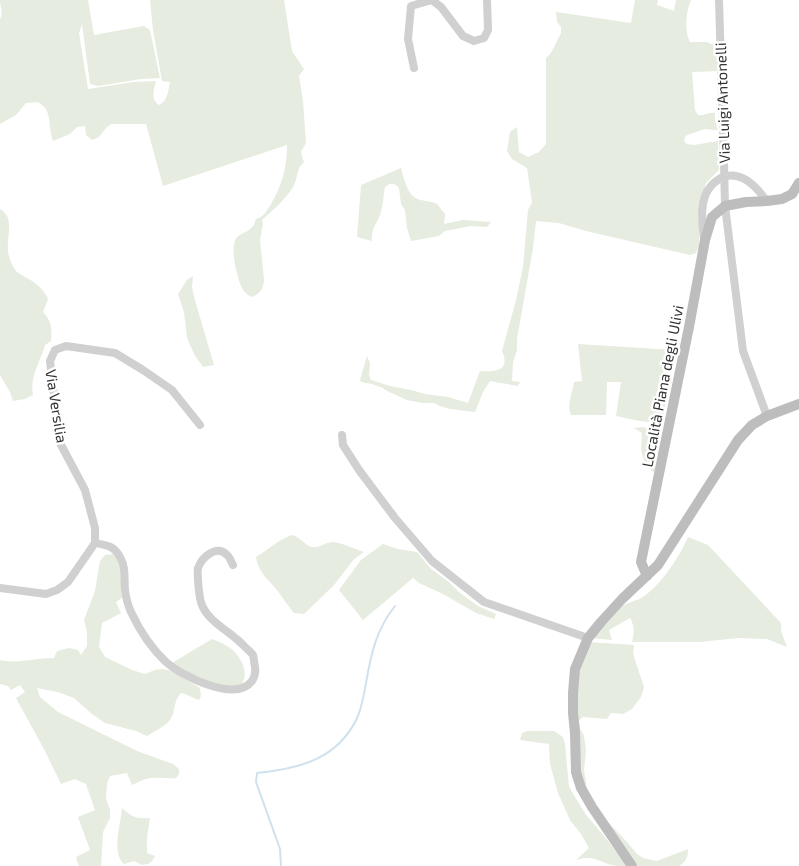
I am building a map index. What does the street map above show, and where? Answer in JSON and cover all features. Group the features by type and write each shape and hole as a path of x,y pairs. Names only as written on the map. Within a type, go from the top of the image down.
{"main road":[{"path":"724,206 782,199 792,194 799,183"},
{"name":"Località Piana degli Ulivi","path":"647,576 641,562 690,327 705,240 712,217 724,206"},
{"path":"632,866 581,788 576,772 576,733 572,693 575,669 588,638 622,599 658,565 738,440 752,425 766,416 799,404"}],"street":[{"path":"414,68 408,40 410,3 432,0 441,3 464,36 474,41 484,38 488,30 487,0"},
{"name":"Via Luigi Antonelli","path":"719,0 724,206"},
{"path":"705,240 702,220 705,195 709,187 724,176 738,176 749,182 767,201"},
{"path":"724,206 743,352 766,416"},
{"name":"Via Versilia","path":"95,543 95,528 85,490 60,443 50,361 54,350 66,346 114,353 172,390 200,425"},
{"path":"342,435 343,445 359,470 395,518 432,561 484,602 588,638"},
{"path":"0,588 46,594 57,590 68,582 95,543 113,547 125,566 125,592 130,610 138,626 158,653 167,662 186,675 211,686 231,690 244,688 251,681 256,672 253,656 238,639 206,614 201,604 198,568 209,553 216,551 222,551 227,555 233,565"}],"shaded area":[{"path":"0,0 88,0 94,35 144,26 150,30 160,78 98,86 90,84 82,24 79,33 88,89 134,82 156,81 154,100 159,105 166,98 170,82 162,81 150,0 284,0 292,51 304,69 299,76 306,143 301,152 304,162 301,164 293,187 283,201 262,220 260,240 264,279 259,292 251,297 242,288 235,262 235,241 237,237 251,228 256,219 264,214 274,199 283,176 287,145 163,186 146,124 111,124 99,137 92,140 86,135 85,126 77,127 70,134 53,141 47,111 38,102 26,103 16,115 0,124 0,19 2,12"},
{"path":"635,0 658,0 657,5 674,11 676,0 691,0 686,21 690,42 707,42 718,47 719,71 692,72 695,110 698,115 715,113 718,130 705,129 687,135 684,141 687,144 694,145 718,141 719,170 706,183 700,204 699,246 696,253 690,255 559,223 536,221 517,339 517,350 513,362 512,381 520,382 518,386 490,381 483,392 475,412 450,409 434,403 407,400 383,388 361,382 367,356 370,363 369,375 371,380 468,403 480,371 496,370 503,366 504,358 502,351 523,267 528,210 532,202 527,168 512,159 507,151 510,132 517,127 519,152 528,157 539,152 546,144 546,58 551,53 561,33 556,12 631,23"},
{"path":"401,168 412,195 419,200 437,204 445,214 444,224 463,220 491,222 487,227 471,226 445,231 439,236 411,241 405,210 401,204 399,188 396,185 389,184 385,187 382,208 374,228 372,241 357,237 361,185"},
{"path":"0,209 8,218 9,258 16,271 35,283 46,295 48,299 43,312 50,322 51,329 51,341 45,345 34,375 33,395 25,399 13,401 0,375"},
{"path":"193,276 192,287 194,297 214,365 203,367 194,354 187,338 184,312 178,294 187,280"},
{"path":"578,344 674,350 674,359 659,377 669,375 670,377 661,421 645,422 616,416 621,382 607,382 606,415 571,415 569,403 574,382 582,381"},
{"path":"643,427 659,433 660,437 654,473 645,464 641,450 642,433 634,428"},
{"path":"292,535 310,547 318,547 333,542 364,552 354,559 334,585 304,614 294,613 261,571 256,557"},
{"path":"688,537 708,545 781,623 781,631 787,647 767,639 738,638 700,642 632,642 634,630 630,618 609,630 612,640 591,638 622,606 650,592 675,561"},
{"path":"383,544 417,552 431,569 460,593 478,606 496,614 494,619 476,613 413,578 363,620 339,590 361,560"},
{"path":"114,554 121,563 122,598 116,602 121,613 102,623 99,647 105,657 145,674 162,669 172,671 200,688 201,696 199,700 181,693 170,720 147,736 136,731 105,723 74,698 58,692 37,688 40,697 58,712 137,751 173,764 179,769 179,774 176,778 151,778 132,785 127,773 110,776 107,784 106,799 110,810 110,818 103,832 101,866 79,866 76,857 90,850 78,817 95,810 86,784 75,779 61,784 16,698 25,692 20,685 11,690 8,686 0,684 0,660 14,661 54,658 57,651 69,648 78,650 81,655 87,646 87,632 84,620 95,591 100,561 105,555"},
{"path":"212,639 224,644 236,653 242,663 245,674 244,679 242,684 233,689 203,681 172,663"},
{"path":"588,642 634,645 633,654 644,687 641,697 632,709 623,714 611,713 607,719 583,717 579,720 586,750 584,770 588,795 582,788 573,693"},
{"path":"527,731 554,731 563,737 569,787 586,815 627,866 611,865 590,858 576,860 589,848 570,820 558,793 550,764 549,744 520,740 522,733"},
{"path":"122,808 134,817 150,818 147,853 155,856 148,864 142,865 134,861 124,864 120,859 117,845"},
{"path":"604,818 637,854 643,858 657,861 688,849 686,859 679,866 635,866"}],"waterway":[{"path":"281,866 280,849 256,782 257,773 302,765 316,759 329,752 350,731 361,708 375,643 383,624 395,606"}]}
